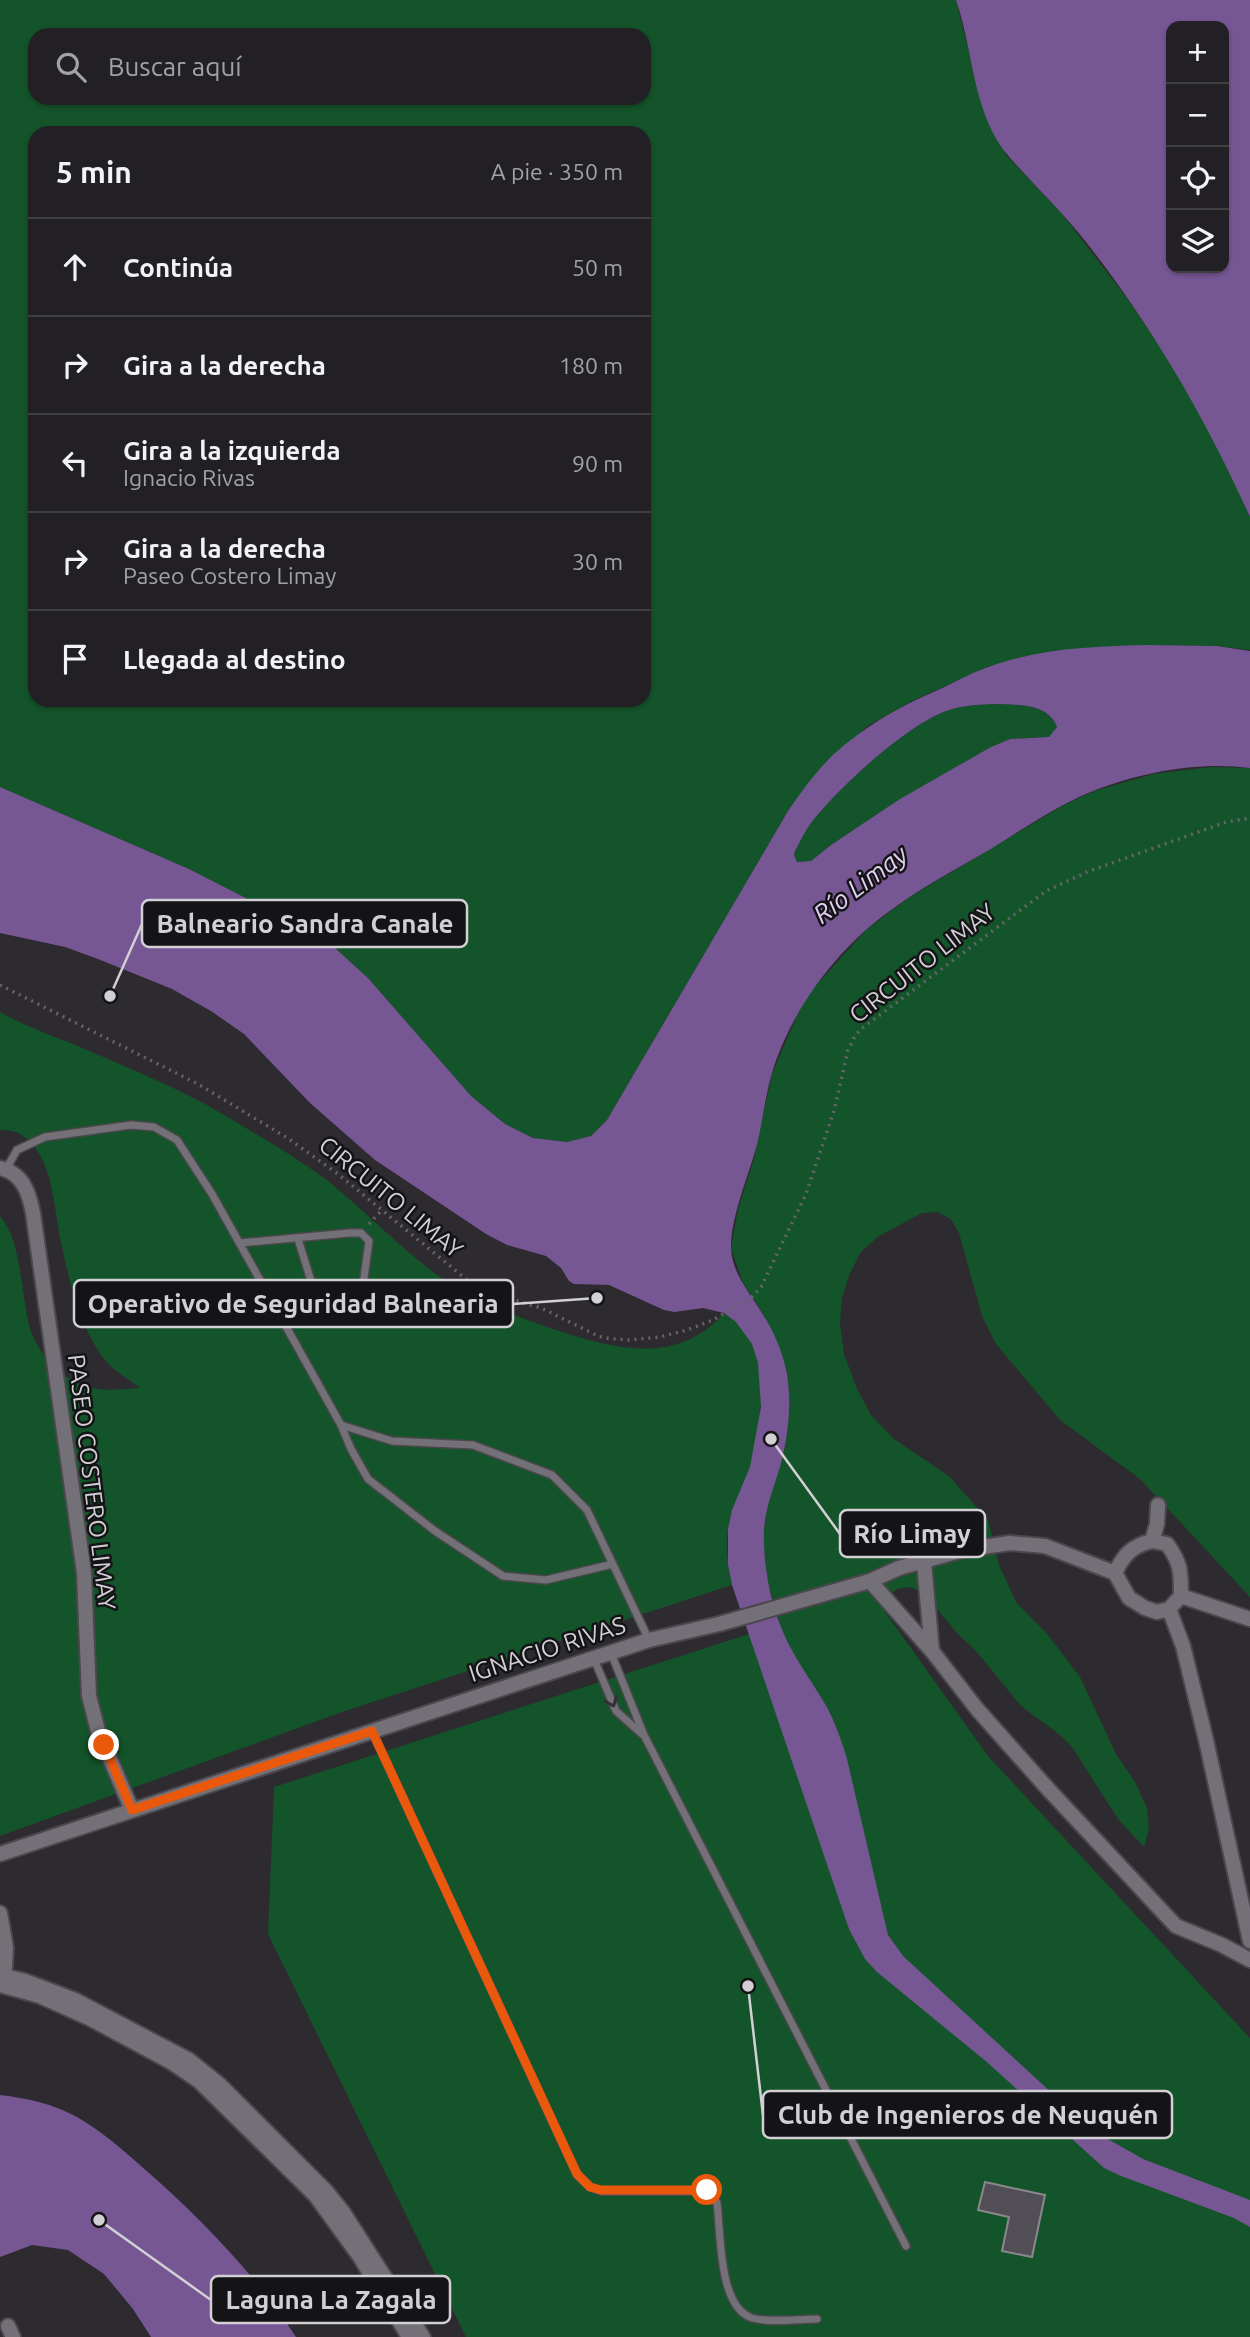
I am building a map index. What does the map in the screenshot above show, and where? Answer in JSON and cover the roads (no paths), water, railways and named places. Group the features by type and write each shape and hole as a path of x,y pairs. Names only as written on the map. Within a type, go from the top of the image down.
{"street":[{"name":"PASEO COSTERO LIMAY","path":"3,1168 23,1182 33,1213 84,1573 89,1696 98,1731 132,1810"},
{"path":"1152,1541 1157,1524 1158,1505"},
{"path":"1152,1541 1167,1544 1178,1560 1181,1596 1169,1609 1157,1612 1144,1608 1129,1598 1115,1573 1120,1561 1136,1545 1152,1541"},
{"name":"IGNACIO RIVAS","path":"0,1854 649,1640 719,1624 870,1581 899,1568 925,1563 964,1550 1010,1543 1045,1546 1115,1573"},
{"path":"925,1563 932,1651"},
{"path":"870,1581 932,1651 977,1709 1176,1926 1250,1960"},
{"path":"1181,1596 1250,1619"},
{"path":"1169,1609 1183,1646 1200,1713 1250,1941"},
{"path":"0,1913 6,1948 2,1980"},
{"path":"2,1980 103,2025 171,2062 199,2081 322,2203 360,2257 409,2337"},
{"path":"2,1980 48,1989 100,2012 189,2060 220,2085 327,2192 343,2212 423,2337"}],"lane":[{"path":"3,1168 17,1150 45,1137 131,1125 154,1127 177,1140 212,1194 341,1425 351,1450 368,1479 435,1531 503,1576 546,1580 613,1564"},
{"path":"240,1244 361,1233 369,1241 363,1285 354,1293 276,1309"},
{"path":"298,1239 317,1300"},
{"path":"341,1425 391,1441 473,1446 552,1475 587,1510 649,1640"},
{"path":"611,1653 644,1735 906,2246"},
{"path":"594,1658 615,1711 644,1735"},
{"path":"372,1731 577,2174 590,2187 601,2190 707,2190 713,2194 717,2203 727,2284 738,2308 745,2315 761,2319 817,2319"}],"water":[{"path":"956,0 1250,0 1250,517 1198,413 1159,347 1086,242 997,140 980,101"},
{"name":"Río Limay","path":"1217,646 1250,651 1250,768 1211,766 1170,770 1131,778 1093,791 1053,811 937,880 868,928 817,984 790,1027 780,1050 770,1082 757,1144 737,1209 731,1247 738,1274 778,1342 788,1385 789,1409 785,1444 768,1505 764,1534 771,1594 787,1641 828,1709 841,1740 888,1935 903,1956 1092,2130 1143,2159 1250,2200 1250,2227 1234,2218 1104,2168 988,2063 877,1972 865,1959 849,1929 732,1585 728,1564 728,1529 732,1510 750,1467 761,1407 758,1363 752,1344 736,1322 724,1313 703,1308 674,1312 664,1310 609,1285 574,1284 561,1268 546,1256 507,1245 486,1234 375,1160 310,1103 244,1034 211,1011 172,989 98,959 65,947 0,933 0,787 189,869 324,938 368,978 471,1096 505,1124 533,1138 567,1142 591,1136 607,1120 788,811 815,774 834,754 858,734 897,710 984,668 1049,652 1089,647","holes":["992,704 1038,709 1053,719 1057,727 1049,737 1010,739 991,747 900,799 811,861 797,862 795,851 812,822 872,760 907,733 945,711 971,705"]},
{"path":"0,2095 59,2108 77,2117 118,2146 163,2185 224,2246 262,2290 296,2337 151,2337 133,2309 104,2274 68,2250 32,2245 0,2257"}],"place":[{"name":"Balneario Sandra Canale","path":"110,996"},
{"name":"Operativo de Seguridad Balnearia","path":"597,1298"},
{"name":"Río Limay","path":"771,1439"},
{"name":"Club de Ingenieros de Neuquén","path":"748,1986"},
{"name":"Laguna La Zagala","path":"99,2220"}]}
